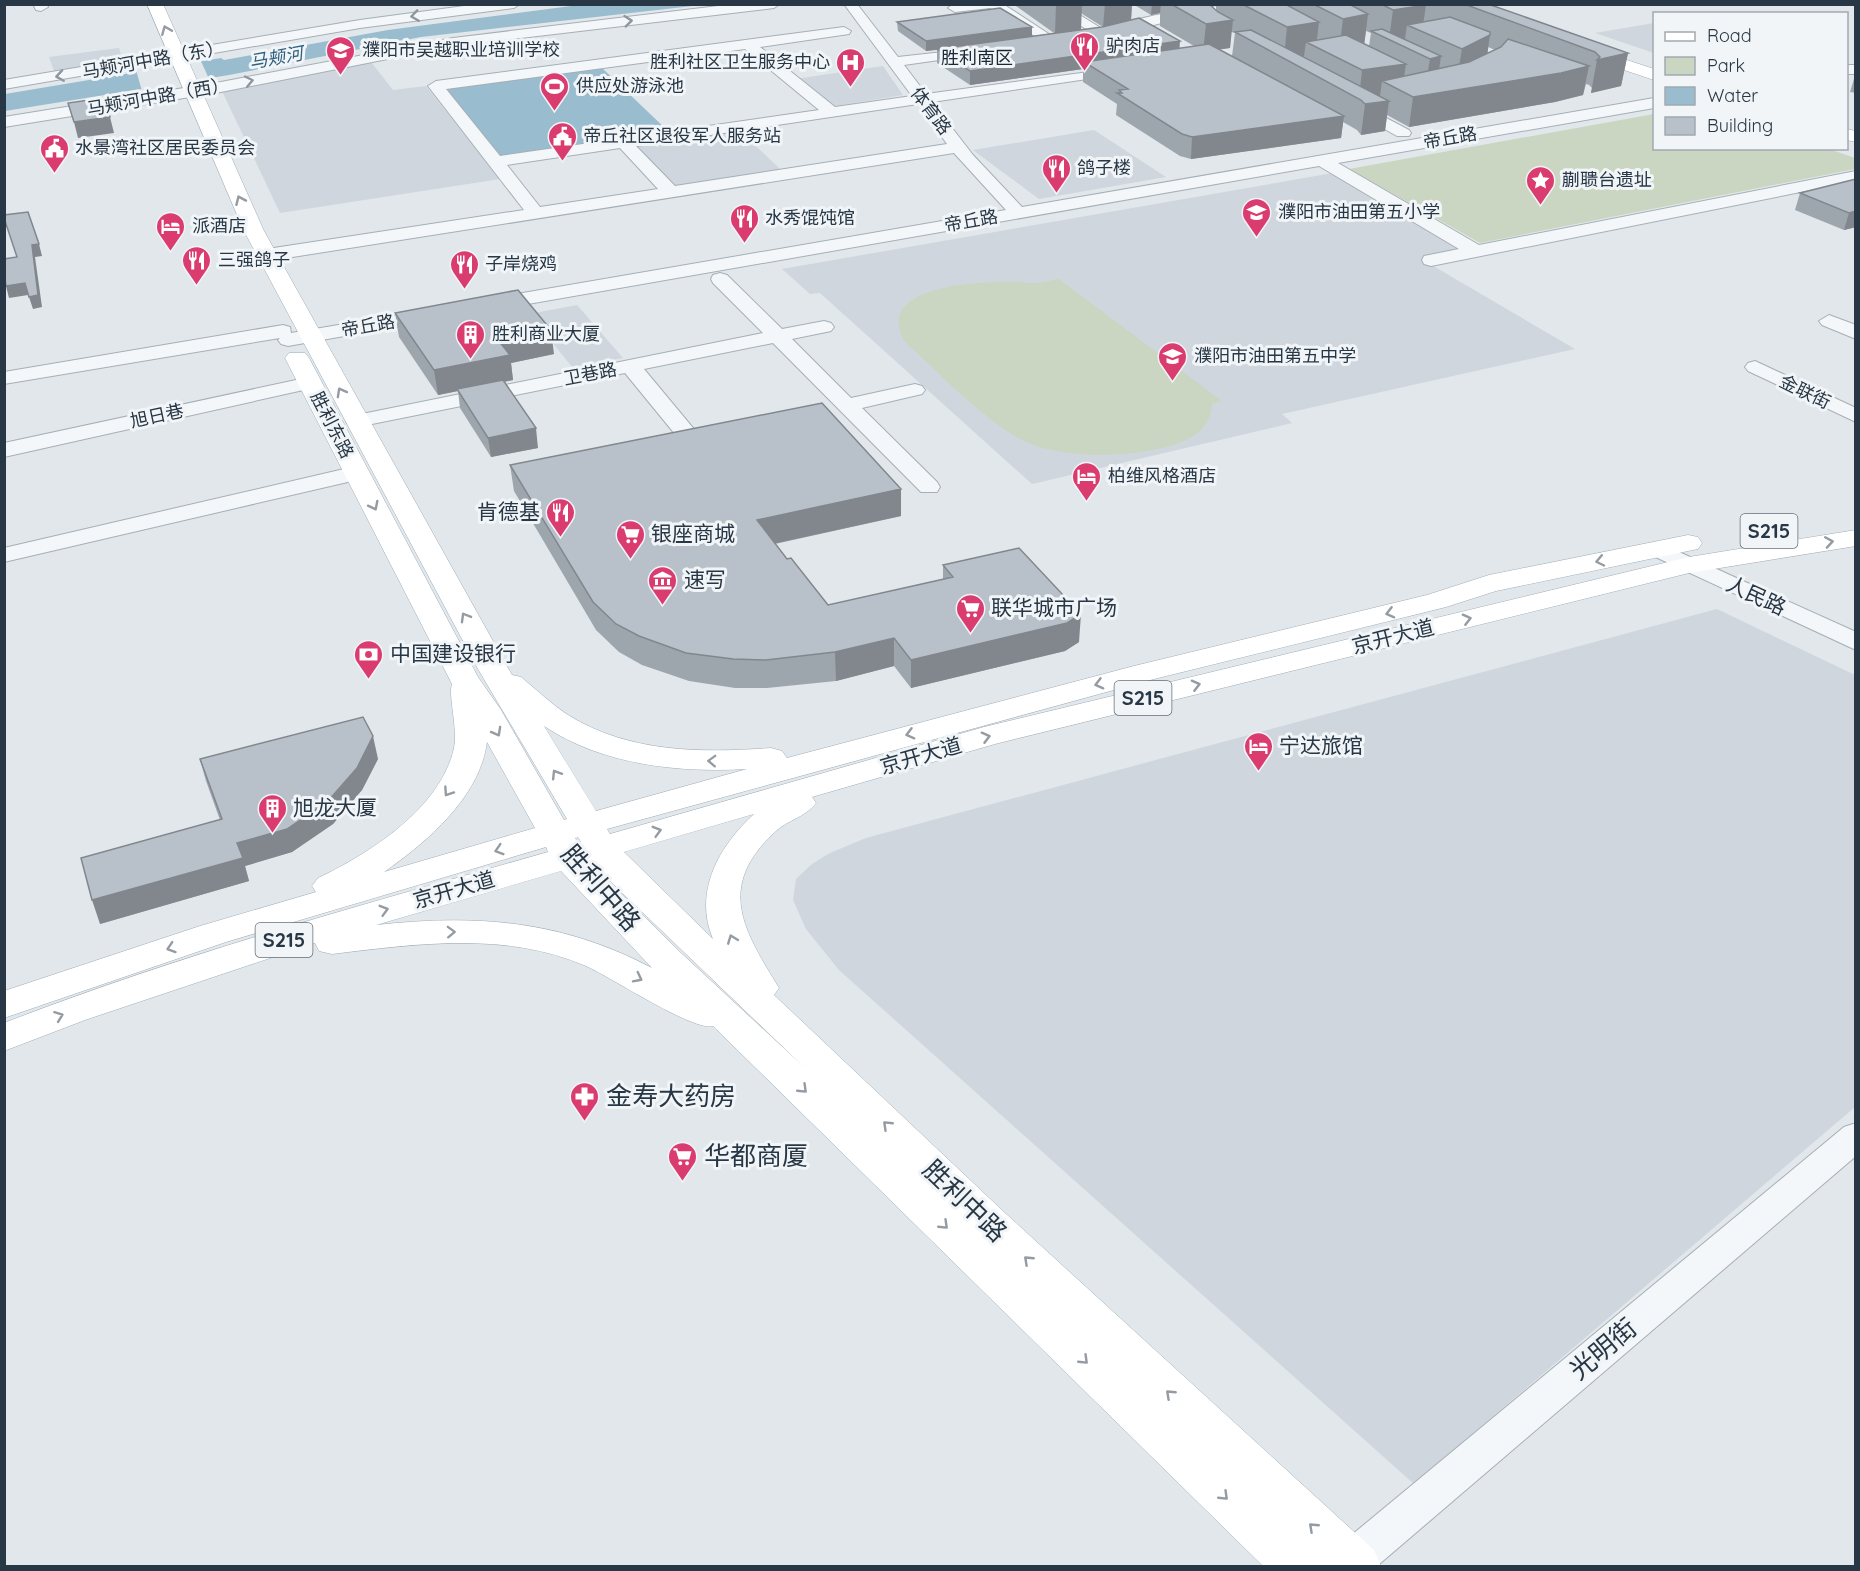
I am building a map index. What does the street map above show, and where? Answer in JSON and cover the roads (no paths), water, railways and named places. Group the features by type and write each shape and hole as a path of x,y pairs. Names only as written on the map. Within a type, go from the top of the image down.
{"main road":[{"name":"胜利东路","path":"148,9 151,36 170,62"},
{"name":"胜利东路","path":"148,9 182,92 233,234 294,336 357,421 478,673"},
{"path":"1653,68 1567,41 1653,75"},
{"name":"胜利东路","path":"182,92 267,255 310,383 357,473 578,840"},
{"name":"京开大道","path":"4,1005 213,934 578,840 837,781 984,737 1686,554 1856,517"},
{"name":"京开大道","path":"4,1038 72,1011 578,840 854,750 1145,672 1436,602 1489,584 1686,554 1856,538"},
{"path":"213,934 342,881 375,861 436,809 454,784 468,754 470,706 478,673 563,725 597,742 638,752 680,760 720,762 854,750"},
{"path":"796,1059 764,993 738,954 724,918 723,888 733,863 768,820 837,781"},
{"name":"胜利中路","path":"578,840 590,883 668,962 796,1059 990,1225 1353,1564"},
{"path":"247,952 359,939 465,931 515,935 562,944 600,957 708,1017 796,1059"},
{"name":"胜利中路","path":"796,1059 1297,1566"}],"street":[{"name":"马颊河中路（东）","path":"4,85 170,62 360,24 514,4"},
{"name":"马颊河中路（西）","path":"4,122 443,44 774,4"},
{"name":"体育路","path":"850,4 958,147 1018,213"},
{"path":"955,8 992,4 1056,40 1029,43"},
{"path":"1051,4 1124,43"},
{"path":"1182,4 1204,18"},
{"path":"1081,36 1144,23 1204,18 1263,4"},
{"path":"1240,9 1258,19"},
{"path":"1128,10 1160,36"},
{"path":"536,213 436,86 844,32"},
{"path":"611,39 633,60"},
{"path":"566,44 586,66"},
{"path":"748,44 831,112"},
{"path":"511,45 531,73"},
{"path":"894,62 984,50"},
{"path":"495,162 1140,68"},
{"path":"1108,72 1128,84"},
{"path":"1063,79 1083,92"},
{"path":"1341,99 1403,133"},
{"path":"1356,108 1381,103"},
{"name":"帝丘路","path":"470,308 1653,103"},
{"path":"624,142 672,192"},
{"path":"267,255 958,147"},
{"path":"1321,160 1476,251"},
{"path":"1431,260 1856,176"},
{"path":"720,279 780,336 929,487"},
{"name":"帝丘路","path":"4,378 447,312"},
{"path":"1828,321 1856,333"},
{"name":"卫巷路","path":"357,421 824,327"},
{"path":"630,366 687,434"},
{"name":"金联街","path":"1755,367 1856,416"},
{"name":"旭日巷","path":"4,450 310,383"},
{"path":"847,405 915,390"},
{"path":"4,555 357,473"},
{"name":"人民路","path":"1686,554 1856,624"},
{"name":"人民路","path":"1686,554 1856,642"},
{"name":"光明街","path":"1353,1564 1856,1136"}],"water":[{"name":"马颊河","path":"579,5 701,5 421,37 229,75 5,111 5,94 221,58 224,60 388,30"},
{"name":"供应处游泳池","path":"602,68 669,132 501,156 446,89"}],"place":[{"name":"驴肉店","path":"1085,72"},
{"name":"濮阳市吴越职业培训学校","path":"341,76"},
{"name":"胜利社区卫生服务中心","path":"851,88"},
{"name":"供应处游泳池","path":"555,112"},
{"name":"帝丘社区退役军人服务站","path":"562,162"},
{"name":"水景湾社区居民委员会","path":"54,174"},
{"name":"鸽子楼","path":"1056,194"},
{"name":"蒯聩台遗址","path":"1541,206"},
{"name":"濮阳市油田第五小学","path":"1257,238"},
{"name":"水秀馄饨馆","path":"744,244"},
{"name":"派酒店","path":"171,252"},
{"name":"三强鸽子","path":"197,286"},
{"name":"子岸烧鸡","path":"464,290"},
{"name":"胜利商业大厦","path":"471,360"},
{"name":"濮阳市油田第五中学","path":"1173,382"},
{"name":"柏维风格酒店","path":"1087,502"},
{"name":"肯德基","path":"561,538"},
{"name":"银座商城","path":"630,560"},
{"name":"速写","path":"663,606"},
{"name":"联华城市广场","path":"970,634"},
{"name":"中国建设银行","path":"369,680"},
{"name":"宁达旅馆","path":"1258,772"},
{"name":"旭龙大厦","path":"272,834"},
{"name":"金寿大药房","path":"585,1122"},
{"name":"华都商厦","path":"683,1182"}],"district":[{"name":"胜利南区","path":"977,58"}]}
